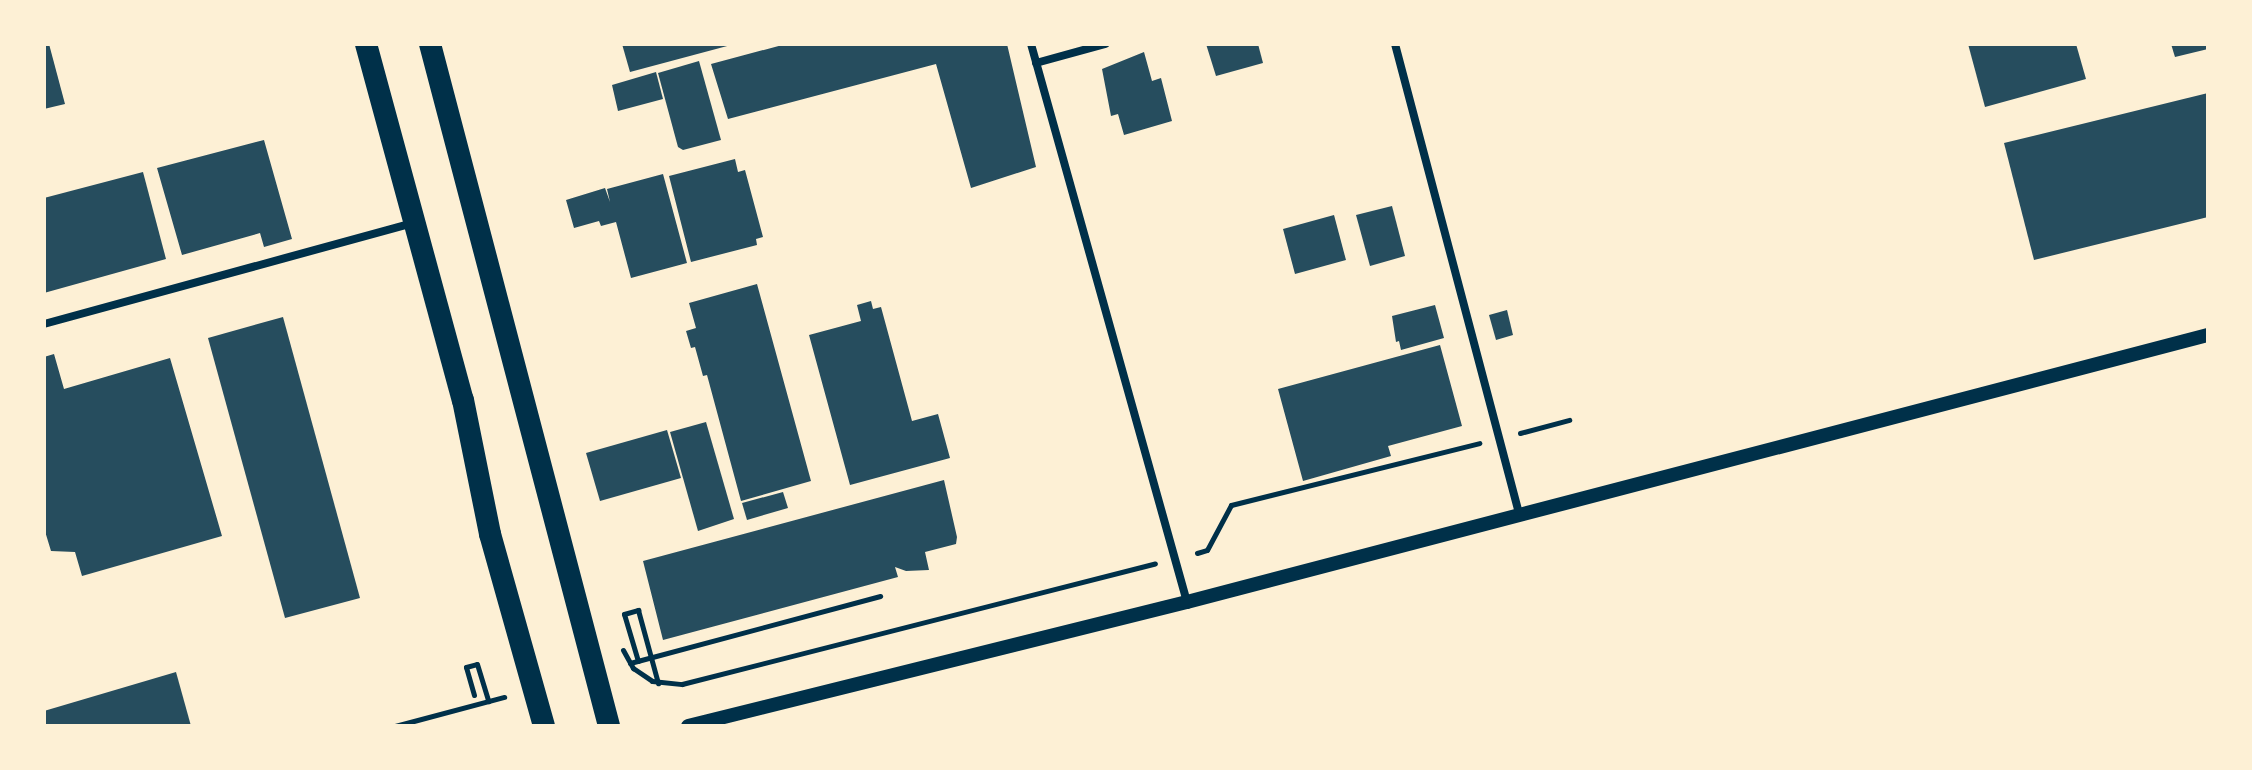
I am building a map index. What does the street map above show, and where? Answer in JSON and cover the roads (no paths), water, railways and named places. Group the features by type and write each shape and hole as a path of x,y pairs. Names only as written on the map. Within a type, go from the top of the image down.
{"highway":[{"path":"366,44 463,400 490,534 544,726"},
{"path":"430,44 609,726"}],"street":[{"path":"1031,44 1187,602"},
{"path":"1036,63 1105,44"},
{"path":"1395,44 1519,514"},
{"path":"44,324 415,223"},
{"path":"688,726 1187,602 2208,335"}]}
